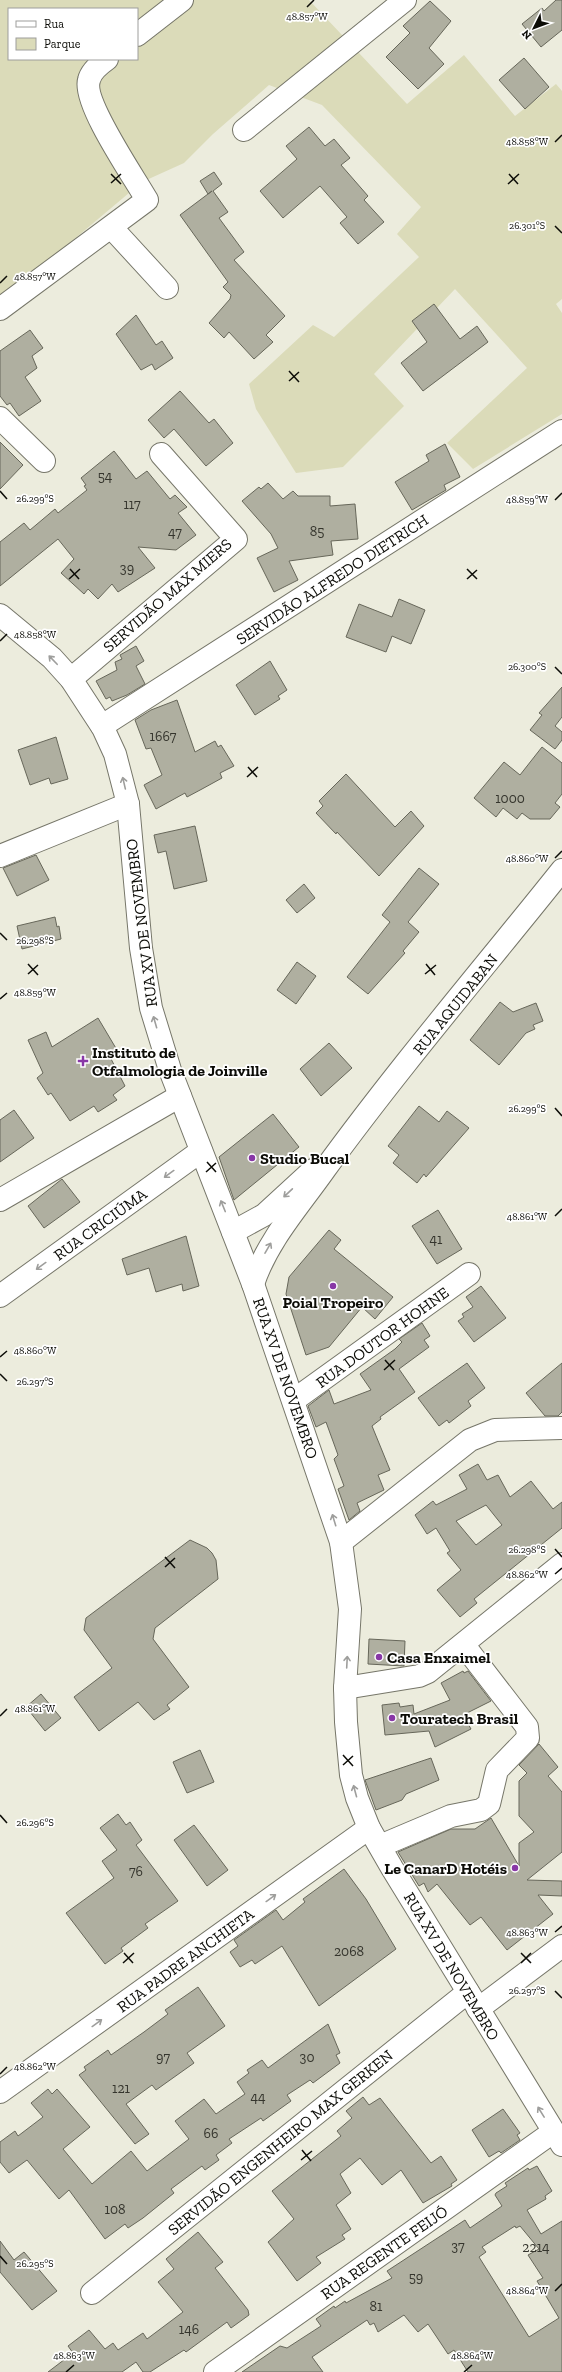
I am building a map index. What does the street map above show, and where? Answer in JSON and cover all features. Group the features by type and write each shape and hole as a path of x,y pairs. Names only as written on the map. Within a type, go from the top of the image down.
{"street":[{"path":"138,34 182,0"},
{"path":"244,130 405,0"},
{"path":"0,309 147,200 95,110 88,94 89,79 96,68 106,60"},
{"path":"111,227 167,288"},
{"path":"0,418 44,461"},
{"name":"SERVIDÃO ALFREDO DIETRICH","path":"102,726 562,431"},
{"name":"SERVIDÃO MAX MIERS","path":"70,679 236,539 161,454"},
{"name":"RUA XV DE NOVEMBRO","path":"0,614 36,643 70,679 102,726 115,754 128,804 146,984 157,1032 180,1096 253,1284 294,1400 341,1542 350,1609 345,1688 346,1722 351,1775 357,1798 374,1837 558,2138"},
{"path":"0,856 128,804"},
{"name":"RUA AQUIDABAN","path":"253,1284 260,1263 272,1243 348,1138 562,870"},
{"path":"3,1196 180,1096"},
{"name":"RUA AQUIDABAN","path":"233,1232 264,1215 348,1138"},
{"name":"RUA CRICIÚMA","path":"0,1296 201,1151"},
{"name":"RUA DOUTOR HOHNE","path":"294,1400 469,1274"},
{"path":"341,1542 470,1440 495,1430 562,1428"},
{"path":"345,1688 419,1676 428,1672 562,1564"},
{"name":"RUA PADRE ANCHIETA","path":"0,2092 374,1837 451,1816 481,1810 489,1804 497,1770 528,1738 527,1727 463,1644"},
{"name":"SERVIDÃO ENGENHEIRO MAX GERKEN","path":"92,2293 473,2001 562,1946"},
{"name":"RUA REGENTE FEIJÓ","path":"215,2372 558,2138"}],"green space":[{"path":"0,0 309,0 407,104 464,55 515,116 556,84 562,91 562,299 556,304 562,313 562,414 473,469 447,443 527,368 455,289 374,374 404,406 343,467 296,473 256,409 249,384 313,325 334,337 419,257 397,234 421,207 322,105 269,85 213,134 184,163 142,182 53,257 0,297"}],"building":[{"path":"556,0 562,0 562,30 541,47 522,24 542,8 544,11"},
{"path":"430,1 451,21 429,48 444,64 418,89 386,57 410,33 403,26"},
{"path":"524,58 549,87 525,109 499,80"},
{"path":"309,127 325,146 334,139 350,158 341,165 368,196 364,200 384,222 358,244 340,223 347,217 320,186 283,218 260,191 297,159 286,146"},
{"path":"214,172 222,184 213,191 228,212 219,218 244,252 234,260 285,316 266,335 273,342 254,359 229,332 224,338 209,323 230,299 231,295 223,287 228,282 180,215 208,194 200,181"},
{"path":"434,304 460,339 477,326 488,342 423,391 401,363 427,342 412,321"},
{"path":"136,315 156,345 162,341 173,358 155,370 152,364 141,370 116,334"},
{"path":"30,330 43,348 32,356 37,368 25,377 41,401 19,416 10,403 7,405 0,396 0,351"},
{"path":"180,391 209,423 214,419 233,443 206,466 174,429 164,438 148,420"},
{"path":"0,442 23,465 0,489"},
{"path":"445,444 460,477 444,485 446,490 412,510 395,482 429,461 426,455"},
{"path":"114,451 136,479 147,471 170,499 175,495 187,507 178,513 196,535 176,550 138,547 155,568 118,592 112,584 98,599 88,589 84,594 61,573 74,559 58,539 0,586 0,542 24,523 30,530 55,509 58,513 87,490 84,486 86,485 81,478"},
{"path":"268,483 283,499 293,491 298,496 330,496 330,506 355,504 358,539 331,541 333,555 289,561 298,580 274,592 257,558 278,548 271,534 242,501 259,487 261,489"},
{"path":"399,599 425,610 411,644 392,636 386,652 346,637 359,604 392,617"},
{"path":"136,646 144,661 136,666 145,684 127,695 112,701 110,697 106,699 96,681 117,670 115,662 122,659 120,655"},
{"path":"270,661 287,690 278,696 280,699 255,715 236,685"},
{"path":"562,687 562,717 555,726 562,732 562,740 555,749 530,730 542,715 539,713"},
{"path":"177,700 195,752 215,741 218,747 221,745 234,766 220,773 222,778 187,797 185,793 156,809 144,785 162,775 151,748 146,749 135,720 151,710"},
{"path":"56,737 68,779 51,784 49,778 30,785 18,750"},
{"path":"542,747 562,763 562,794 555,803 560,807 550,819 530,819 522,813 517,819 503,808 496,817 474,798 504,762 520,775"},
{"path":"346,774 395,827 411,811 424,826 379,876 337,832 336,834 316,813 323,806 319,801"},
{"path":"195,826 207,881 174,889 166,851 158,853 154,835"},
{"path":"36,855 49,880 17,896 3,868"},
{"path":"419,868 439,884 408,922 419,932 403,951 405,953 368,994 347,977 390,922 382,915"},
{"path":"304,884 315,898 297,913 286,900"},
{"path":"55,917 57,927 59,926 61,939 22,949 17,926"},
{"path":"297,962 316,976 296,1004 277,990"},
{"path":"500,1002 513,1012 536,1003 543,1021 533,1025 535,1029 526,1033 499,1065 470,1040"},
{"path":"98,1018 117,1050 109,1055 125,1086 113,1095 117,1100 98,1112 94,1106 70,1121 51,1093 48,1095 37,1078 43,1073 28,1040 46,1032 52,1047"},
{"path":"329,1043 352,1068 321,1096 300,1069"},
{"path":"419,1106 439,1122 447,1111 469,1128 426,1177 424,1174 417,1183 393,1163 399,1155 388,1146"},
{"path":"14,1110 34,1138 0,1162 0,1120"},
{"name":"Studio Bucal","path":"273,1114 299,1147 234,1200 219,1157"},
{"path":"62,1179 80,1202 44,1228 28,1206"},
{"path":"438,1210 462,1249 437,1264 412,1226"},
{"name":"Poial Tropeiro","path":"329,1230 341,1240 334,1249 393,1297 375,1319 362,1307 329,1347 306,1355 286,1294 289,1277"},
{"path":"186,1236 199,1286 183,1291 182,1284 156,1292 149,1268 127,1275 122,1259"},
{"path":"481,1286 506,1318 474,1342 458,1321 464,1317 462,1314 473,1307 466,1297"},
{"path":"422,1323 430,1336 424,1340 429,1347 399,1369 415,1392 380,1417 381,1419 372,1426 390,1470 378,1475 384,1490 357,1503 360,1511 349,1520 338,1489 344,1486 334,1459 338,1455 326,1422 316,1427 308,1406 329,1390 334,1404 371,1390 360,1374 395,1349 402,1342 399,1339"},
{"path":"467,1363 485,1388 468,1401 471,1406 449,1423 447,1420 439,1426 418,1398"},
{"path":"562,1363 562,1412 558,1416 545,1416 526,1393"},
{"path":"478,1464 487,1480 498,1475 510,1497 531,1481 553,1509 562,1502 562,1528 474,1599 477,1603 460,1617 437,1590 461,1570 447,1553 450,1551 436,1528 427,1534 415,1515 433,1501 436,1505 467,1489 459,1475","holes":["486,1505 502,1525 476,1545 456,1521"]},
{"path":"190,1540 207,1548 212,1553 216,1560 218,1579 155,1628 153,1639 189,1687 167,1705 170,1709 154,1720 138,1702 99,1731 74,1697 112,1668 84,1630 86,1618"},
{"path":"369,1639 405,1641 404,1666 368,1664"},
{"path":"463,1671 464,1673 468,1671 491,1701 463,1715 471,1729 435,1747 429,1731 385,1735 382,1705 399,1703 400,1707 413,1705 414,1714 450,1700 441,1683"},
{"path":"41,1694 61,1718 45,1731 26,1707"},
{"path":"539,1744 558,1767 548,1776 562,1792 562,1852 527,1880 562,1881 562,1896 538,1895 553,1914 507,1950 481,1917 470,1925 437,1884 428,1892 424,1883 419,1886 398,1852 451,1829 475,1829 491,1818 519,1866 519,1843 534,1832 519,1816 519,1781 527,1773 519,1765"},
{"path":"200,1750 214,1782 187,1793 173,1762"},
{"path":"431,1758 439,1780 406,1794 402,1800 376,1810 365,1780"},
{"path":"118,1814 126,1825 130,1822 142,1840 136,1845 178,1901 145,1924 148,1928 121,1948 123,1951 105,1964 66,1913 114,1878 102,1861 117,1850 100,1828"},
{"path":"194,1825 228,1870 207,1886 174,1840"},
{"path":"344,1869 366,1899 396,1949 319,2006 282,1946 255,1964 252,1960 240,1967 230,1952 238,1946 234,1940 276,1910 283,1920 305,1902 303,1899"},
{"path":"198,1987 225,2026 187,2053 194,2063 156,2090 152,2085 126,2104 149,2134 135,2144 79,2075 86,2070 84,2067 108,2050 111,2055 144,2032 168,2014 165,2010"},
{"path":"328,2024 340,2053 336,2055 340,2063 313,2083 310,2080 287,2095 291,2101 263,2121 261,2118 229,2139 232,2143 216,2155 219,2160 205,2170 202,2166 171,2189 174,2193 143,2218 128,2228 125,2224 105,2239 69,2190 59,2199 27,2160 9,2173 0,2162 0,2142 15,2131 18,2136 43,2117 31,2103 48,2089 52,2094 57,2089 90,2127 63,2149 92,2184 131,2151 147,2171 189,2139 175,2121 204,2099 216,2114 245,2094 237,2082 249,2073 247,2070 262,2060 268,2068"},
{"path":"363,2097 369,2105 380,2098 431,2163 441,2156 457,2180 451,2184 452,2186 423,2203 401,2170 382,2185 360,2158 340,2174 351,2193 336,2205 351,2229 342,2235 345,2239 316,2257 321,2263 297,2281 268,2242 294,2219 272,2191 341,2136 337,2131 352,2118 346,2111"},
{"path":"503,2109 520,2133 517,2135 520,2140 501,2153 499,2151 489,2157 472,2130"},
{"path":"537,2166 552,2191 545,2196 546,2199 527,2210 541,2234 562,2221 562,2372 468,2372 454,2350 448,2354 428,2324 418,2332 404,2315 378,2332 374,2323 370,2325 367,2320 312,2357 323,2372 242,2372 280,2346 287,2348 321,2326 316,2319 334,2306 335,2308 345,2301 346,2303 392,2278 387,2271 465,2220 470,2228 502,2206 495,2195 496,2193 507,2186 505,2183 528,2168 529,2170","holes":["515,2226 516,2228 520,2226 539,2249 528,2255 543,2278 537,2281 559,2318 529,2337 479,2257 486,2252 482,2247"]},
{"path":"198,2232 223,2262 215,2268 248,2310 249,2315 231,2328 227,2322 186,2352 184,2350 150,2372 143,2372 136,2362 122,2372 48,2372 73,2353 68,2346 89,2330 105,2349 113,2343 118,2350 143,2333 147,2339 183,2312 158,2282 174,2269 166,2259"},
{"path":"0,2241 14,2260 24,2252 57,2291 32,2310 0,2272"}],"place":[{"name":"Instituto de Otfalmologia de Joinville","path":"83,1061"},
{"name":"Studio Bucal","path":"252,1158"},
{"name":"Poial Tropeiro","path":"333,1286"},
{"name":"Casa Enxaimel","path":"379,1657"},
{"name":"Touratech Brasil","path":"392,1718"},
{"name":"Le CanarD Hotéis","path":"515,1868"}]}
